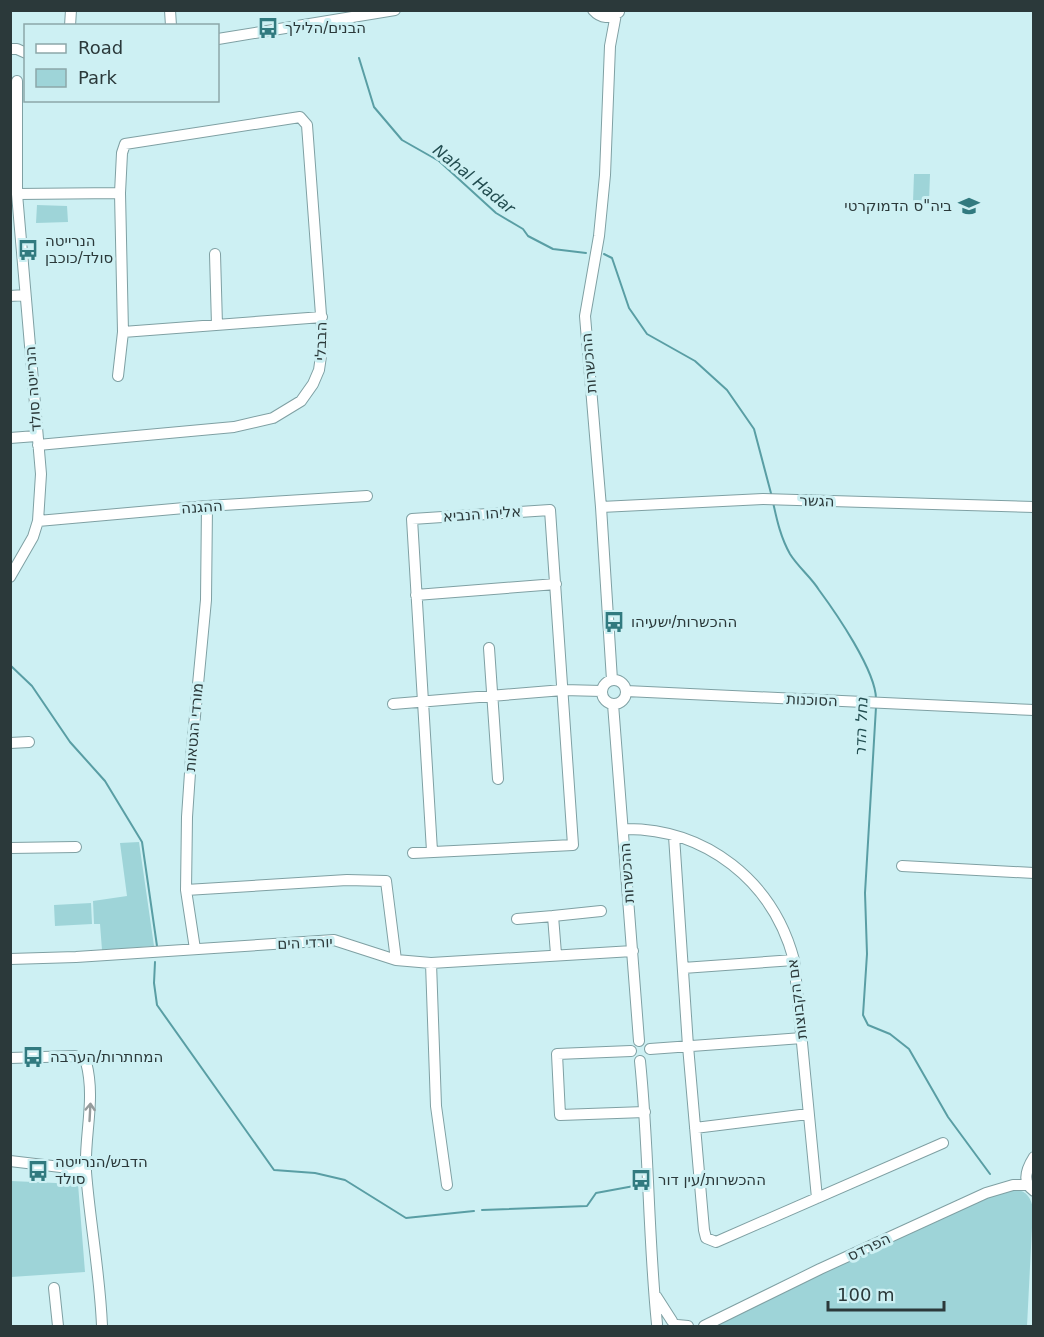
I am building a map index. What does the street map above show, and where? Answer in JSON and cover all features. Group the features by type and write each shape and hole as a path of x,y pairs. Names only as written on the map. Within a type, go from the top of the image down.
{"street":[{"path":"219,39 395,10"},
{"path":"597,14 606,18 618,13"},
{"name":"ההכשרות","path":"612,680 601,507 585,316 599,236 605,175 610,46 618,13"},
{"name":"ההכשרות","path":"597,14 610,46"},
{"name":"הנרייטה סולד","path":"10,577 33,537 38,521 41,474 17,194 14,122 18,80"},
{"name":"הבבלי","path":"10,438 37,440 234,427 273,418 301,401 320,370 323,342 322,318 307,125 300,117 125,144 122,153 120,193"},
{"path":"17,194 120,193 123,332 118,376"},
{"path":"215,254 217,325"},
{"path":"10,296 25,295"},
{"path":"123,332 322,318"},
{"name":"ההגנה","path":"38,521 207,506 367,496"},
{"name":"הגשר","path":"601,507 763,499 1034,507"},
{"name":"מורדי הגטאות","path":"195,949 186,890 190,758 206,600 207,506"},
{"name":"אליהו הנביא","path":"550,510 556,584 573,845 432,851 412,519 550,510"},
{"path":"416,595 556,584"},
{"path":"489,648 498,779"},
{"path":"612,680 620,681 626,691 624,699 613,704 606,701 602,691 604,684 612,680"},
{"path":"393,704 563,690 602,691"},
{"name":"הסוכנות","path":"626,691 1034,710"},
{"name":"ההכשרות","path":"613,704 639,1041"},
{"path":"10,743 29,742"},
{"name":"אם הקבוצות","path":"624,829 640,828 674,836 711,850 732,863 747,877 773,909 789,942 794,960 817,1198"},
{"path":"674,836 688,1046 706,1238 716,1242 943,1143"},
{"path":"10,849 76,847"},
{"path":"413,853 432,851"},
{"path":"902,866 1034,873"},
{"path":"186,890 348,880 386,881 396,960"},
{"path":"517,919 601,911"},
{"path":"553,916 556,954"},
{"name":"יורדי הים","path":"10,959 334,940 396,960 431,963 633,951"},
{"path":"683,968 794,960"},
{"path":"431,963 436,1106 447,1185"},
{"path":"651,1049 802,1038"},
{"path":"640,1061 633,1057 631,1052 633,1045 639,1041 647,1044 651,1049"},
{"path":"640,1061 647,1058 651,1049"},
{"path":"631,1052 557,1054 560,1114 645,1112"},
{"path":"10,1058 75,1056 86,1062 91,1092 86,1170 100,1284 102,1326"},
{"path":"640,1061 657,1325"},
{"path":"695,1128 808,1114"},
{"path":"1032,1158 1026,1175 1032,1190"},
{"name":"הפרדס","path":"1001,1187 1032,1158"},
{"path":"10,1161 86,1170"},
{"name":"הפרדס","path":"657,1325 664,1320 681,1325 705,1326 820,1269 1001,1187 1018,1184 1032,1190"},
{"path":"46,1326 58,1326 54,1288"},
{"path":"656,1296 681,1325"}],"green space":[{"path":"914,174 930,174 929,203 913,202"},
{"path":"37,205 67,206 68,222 36,223"},
{"path":"139,842 154,946 102,950 100,924 94,924 93,901 127,896 120,843"},
{"path":"91,903 92,924 55,926 54,905"},
{"path":"11,1181 78,1184 85,1272 11,1277"},
{"path":"1015,1190 1028,1196 1033,1208 1027,1326 707,1326 989,1196"}],"waterway":[{"name":"Nahal Hadar","path":"359,58 374,107 402,140 439,161 496,213 523,229 528,236 553,249 586,253"},
{"name":"נחל הדר","path":"604,254 612,258 629,308 647,334 695,361 727,390 754,429 772,497"},
{"name":"נחל הדר","path":"773,502 784,542 790,554 816,585 854,643 869,673 876,699"},
{"path":"10,665 32,686 70,742 105,781 142,842 157,946"},
{"name":"נחל הדר","path":"876,707 865,893 867,954 863,1015 868,1025 890,1034 909,1049 948,1117 990,1174"},
{"path":"155,962 154,983 157,1005 274,1170 315,1173 345,1180 406,1218 474,1211"},
{"path":"482,1210 587,1206 596,1193 634,1186"}],"place":[{"name":"הבנים/הלילך","path":"268,28"},
{"name":"ביה\"ס הדמוקרטי","path":"969,206"},
{"name":"הנרייטה סולד/כוכבן","path":"28,250"},
{"name":"ההכשרות/ישעיהו","path":"614,622"},
{"name":"המחתרות/הערבה","path":"33,1057"},
{"name":"הדבש/הנרייטה סולד","path":"38,1171"},
{"name":"ההכשרות/עין דור","path":"641,1180"}]}
